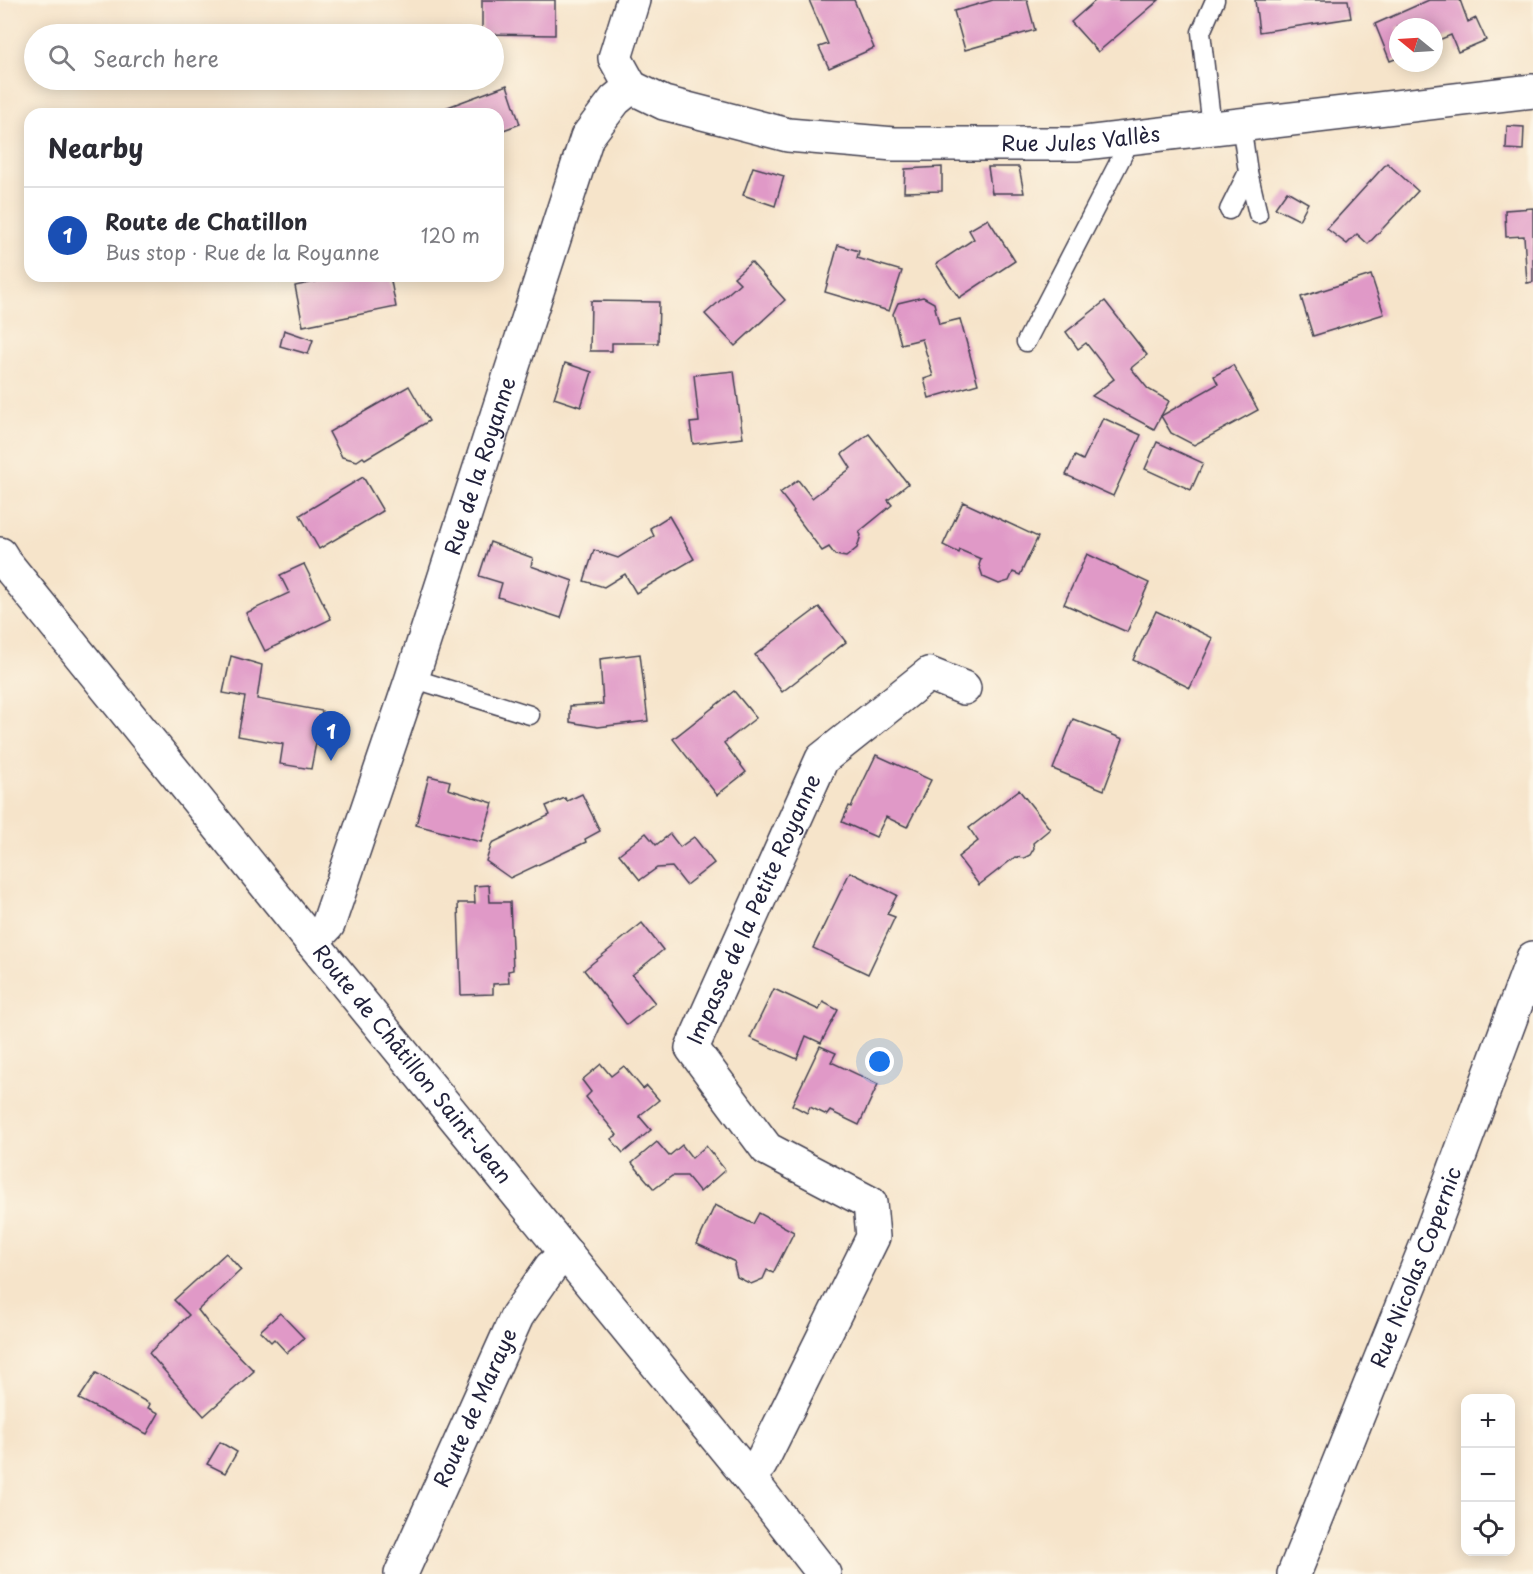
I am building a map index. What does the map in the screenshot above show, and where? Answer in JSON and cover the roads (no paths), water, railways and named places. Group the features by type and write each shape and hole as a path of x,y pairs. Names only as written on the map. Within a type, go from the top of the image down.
{"street":[{"path":"631,87 615,58 633,0"},
{"name":"Rue Jules Vallès","path":"631,87 664,103 788,135 894,144 1076,144 1533,91"},
{"name":"Rue de la Royanne","path":"312,942 328,925 412,678 587,137 615,100 631,87"},
{"name":"Route de Châtillon Saint-Jean","path":"0,554 824,1574"},
{"name":"Impasse de la Petite Royanne","path":"747,1476 760,1465 873,1237 870,1203 767,1149 692,1048 822,759 929,674 964,688"},
{"name":"Rue Nicolas Copernic","path":"1294,1574 1427,1244 1533,958"},
{"name":"Route de Maraye","path":"401,1574 517,1316 551,1267 567,1254"}],"lane":[{"path":"1215,0 1201,32 1226,126 1248,172 1258,214"},
{"path":"1026,342 1132,137"},
{"path":"1229,210 1248,172"},
{"path":"412,678 530,715"}],"place":[{"name":"Route de Chatillon","path":"331,761"}]}
